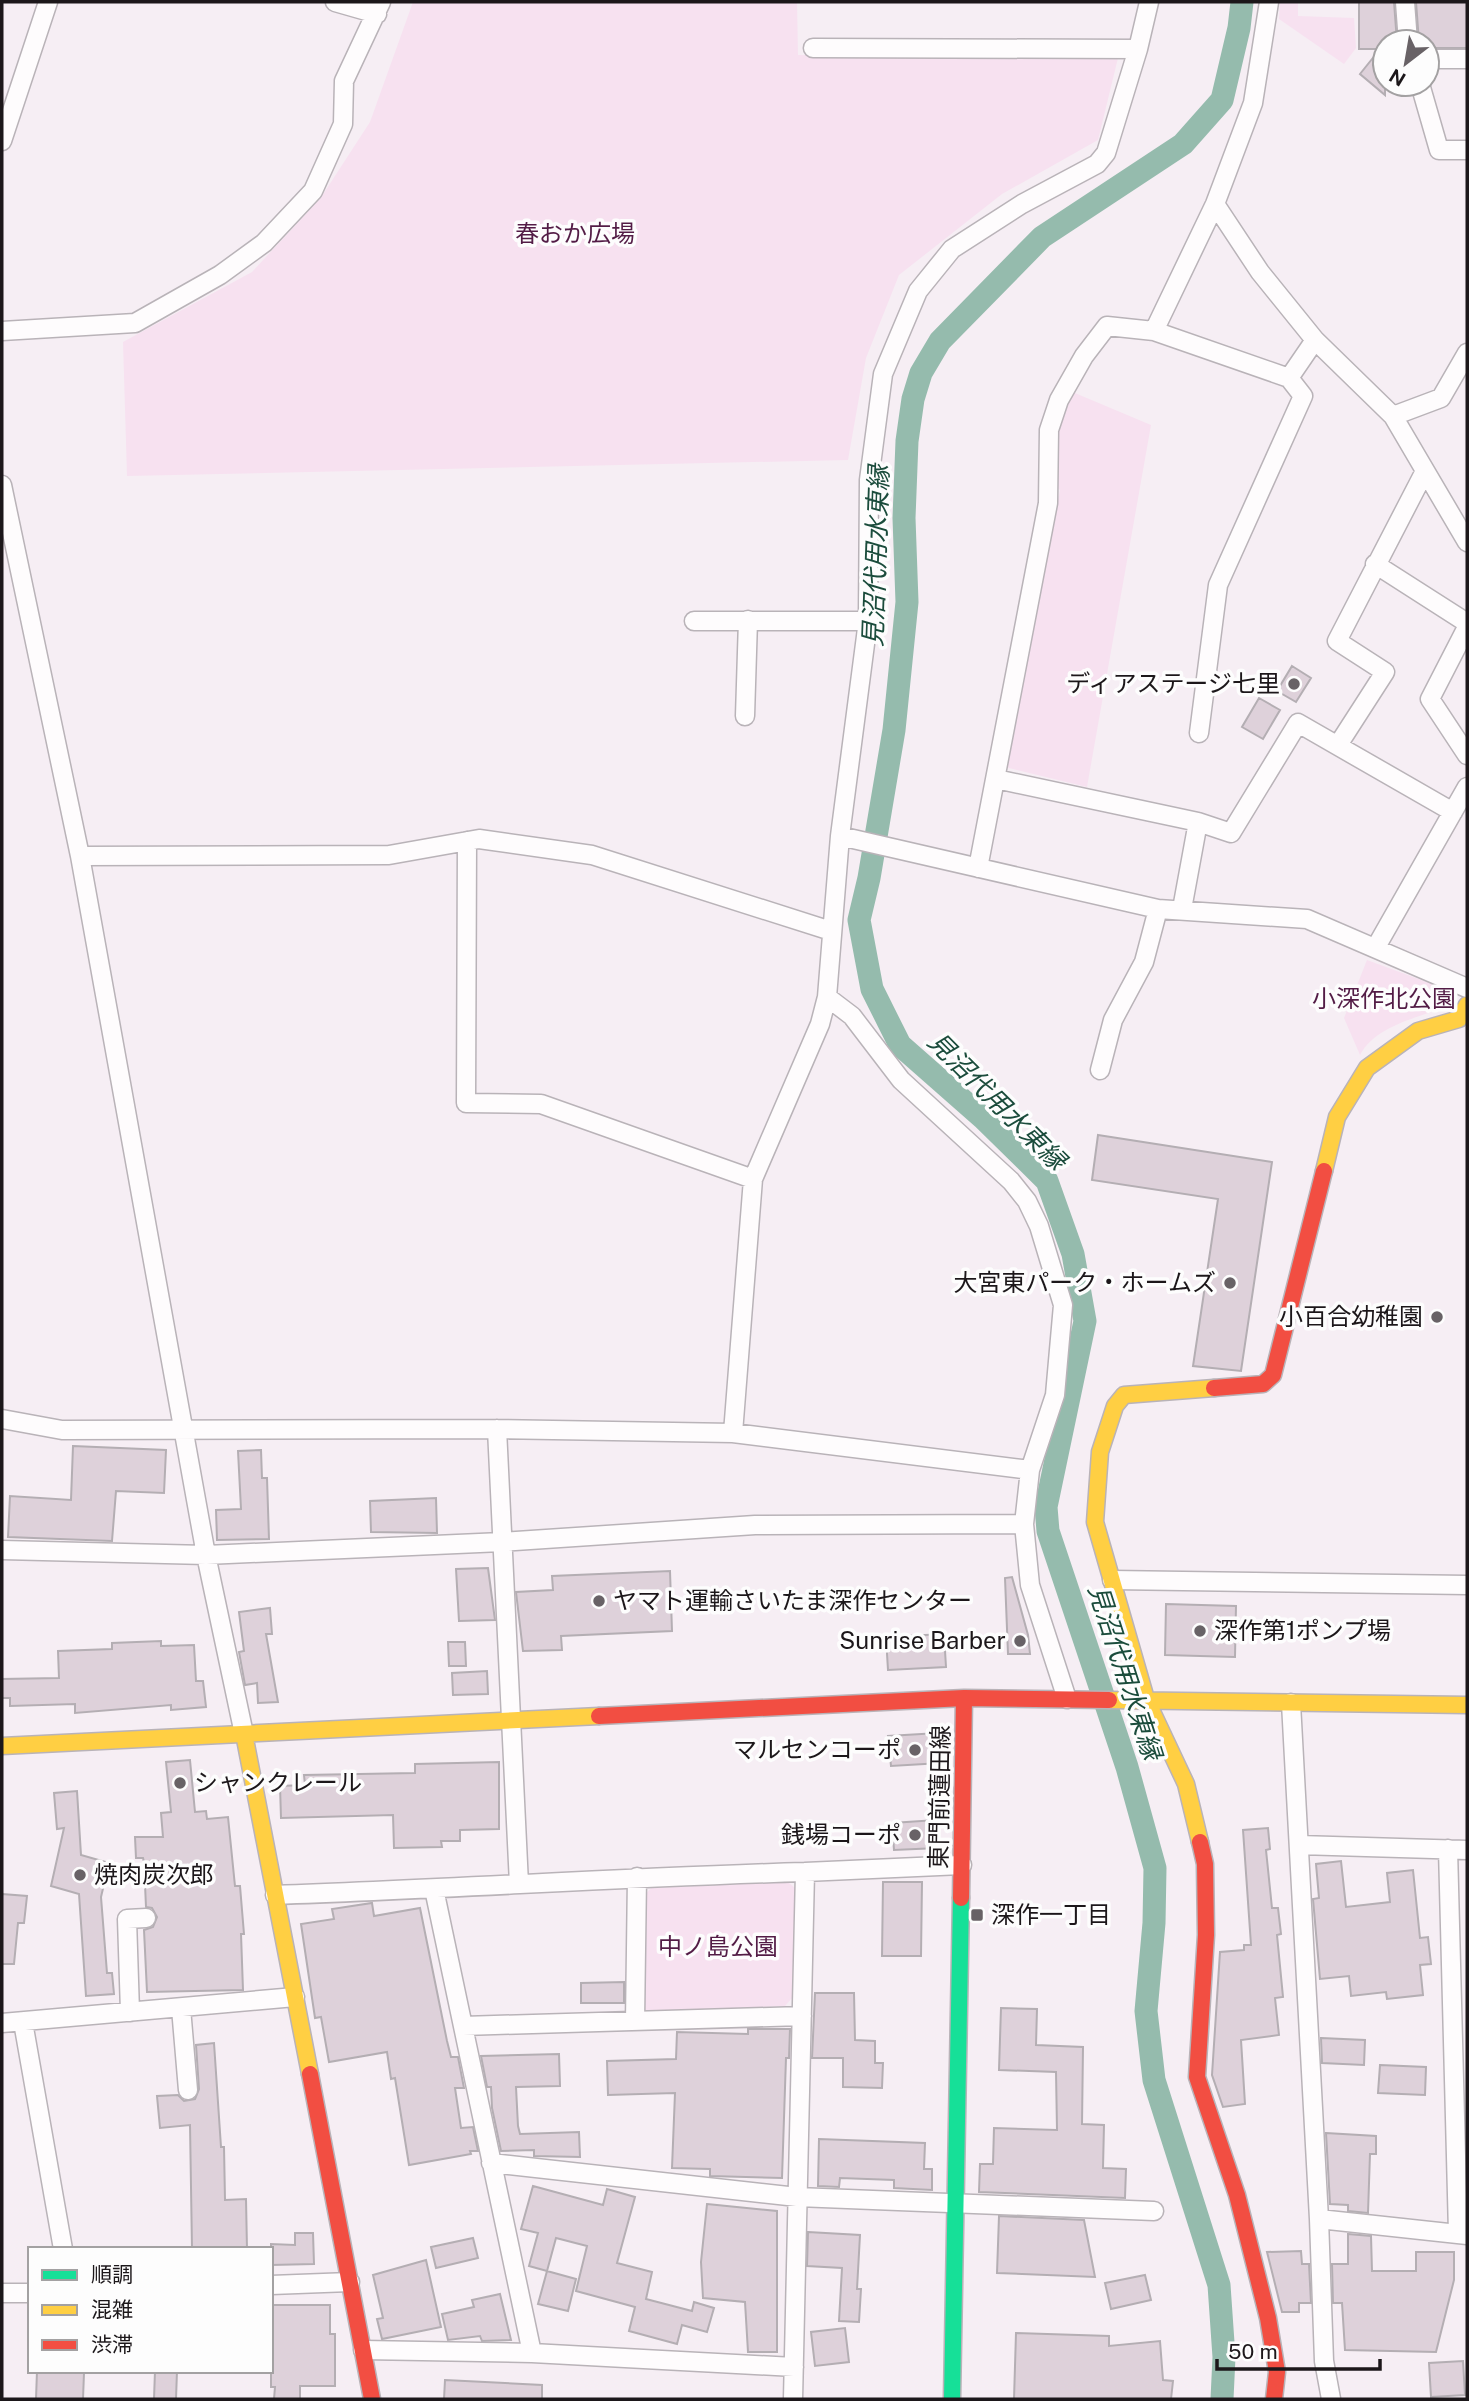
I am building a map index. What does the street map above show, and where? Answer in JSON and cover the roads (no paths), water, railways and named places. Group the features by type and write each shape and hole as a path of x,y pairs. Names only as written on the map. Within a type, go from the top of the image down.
{"street":[{"path":"2,141 48,2"},
{"path":"2,331 135,323 220,275 264,243 313,191 343,124 344,81 379,8 335,2"},
{"path":"733,1433 753,1179 820,1024 827,997 831,931 847,837 868,621 869,480 883,374 918,291 952,249 1022,204 1097,164 1107,153 1149,2"},
{"path":"1154,331 1216,204 1253,103 1269,2"},
{"path":"1405,2 1407,28"},
{"path":"813,48 1138,49"},
{"path":"1441,59 1467,59"},
{"path":"1424,98 1439,150 1467,150"},
{"path":"1216,204 1260,271 1315,340 1393,415 1467,542"},
{"path":"978,868 1048,503 1049,429 1059,400 1084,356 1107,326 1154,331 1289,378 1303,396 1218,585 1199,733"},
{"path":"1289,378 1315,340"},
{"path":"1393,415 1441,398 1467,353"},
{"path":"1338,745 1385,672 1337,641 1425,471"},
{"path":"2,485 80,856 206,1555 244,1734 372,2399"},
{"path":"1375,564 1467,625 1430,699 1467,755"},
{"path":"745,716 748,620"},
{"path":"694,621 868,621"},
{"path":"996,779 1198,822 1231,832 1298,723 1453,812"},
{"path":"1376,947 1467,787"},
{"path":"1182,909 1198,822"},
{"path":"847,837 1158,909 1307,919 1467,988"},
{"path":"80,856 389,855 479,839 592,855 831,931"},
{"path":"467,841 466,1103 541,1104 753,1179"},
{"path":"1100,1070 1113,1020 1144,962 1158,909"},
{"path":"827,997 852,1016 901,1080 1011,1181 1027,1201 1039,1226 1063,1306 1055,1395 1030,1470 1024,1524 1030,1585 1072,1699"},
{"path":"1274,2399 1277,2372 1268,2318 1237,2195 1197,2077 1206,1935 1205,1864 1186,1784 1146,1699 1095,1522 1100,1452 1115,1406 1124,1395 1263,1384 1273,1375 1337,1117 1367,1068 1418,1031 1459,1019 1467,1005"},
{"path":"2,1419 62,1430 185,1432 497,1429 733,1433 1030,1470"},
{"path":"497,1429 519,1884"},
{"path":"2,1550 206,1555 502,1542 755,1525 1024,1524"},
{"path":"1112,1580 1467,1585"},
{"path":"2,1746 964,1698"},
{"name":"東門前蓮田線","path":"952,2399 964,1698 1467,1705"},
{"path":"1291,1703 1320,2219 1324,2361 1331,2399"},
{"path":"1299,1845 1467,1850"},
{"path":"1320,2219 1462,2234 1448,1849"},
{"path":"275,1895 637,1877 962,1865"},
{"path":"793,2399 805,1872"},
{"path":"635,2021 637,1877"},
{"path":"435,1889 531,2353"},
{"path":"130,2012 127,1919 146,1918"},
{"path":"2,2023 295,1997"},
{"path":"181,2008 188,2090"},
{"path":"463,2026 802,2016"},
{"path":"23,2022 63,2247"},
{"path":"491,2163 797,2197 1154,2211"},
{"path":"273,2285 350,2283"},
{"path":"2,2293 28,2293"},
{"path":"363,2350 531,2353 794,2367"}],"waterway":[{"name":"見沼代用水東縁","path":"1222,2399 1224,2357 1219,2285 1154,2080 1146,2011 1154,1923 1155,1868 1127,1767 1048,1531 1046,1507 1085,1321 1073,1254 1047,1181 983,1118 900,1045 872,989 859,920 869,878 894,730 907,602 904,518 907,441 913,399 921,373 940,341 1042,237 1183,144 1222,100 1239,28 1242,2"}],"place":[{"name":"ディアステージ七里","path":"1294,684"},
{"name":"大宮東パーク・ホームズ","path":"1230,1283"},
{"name":"小百合幼稚園","path":"1437,1317"},
{"name":"ヤマト運輸さいたま深作センター","path":"599,1601"},
{"name":"深作第1ポンプ場","path":"1200,1631"},
{"name":"Sunrise Barber","path":"1020,1641"},
{"name":"マルセンコーポ","path":"915,1750"},
{"name":"シャンクレール","path":"180,1783"},
{"name":"銭場コーポ","path":"915,1835"},
{"name":"焼肉炭次郎","path":"80,1875"},
{"name":"深作一丁目","path":"977,1915"}],"park label":[{"name":"春おか広場","path":"575,234"},
{"name":"小深作北公園","path":"1384,999"},
{"name":"中ノ島公園","path":"718,1947"}]}
